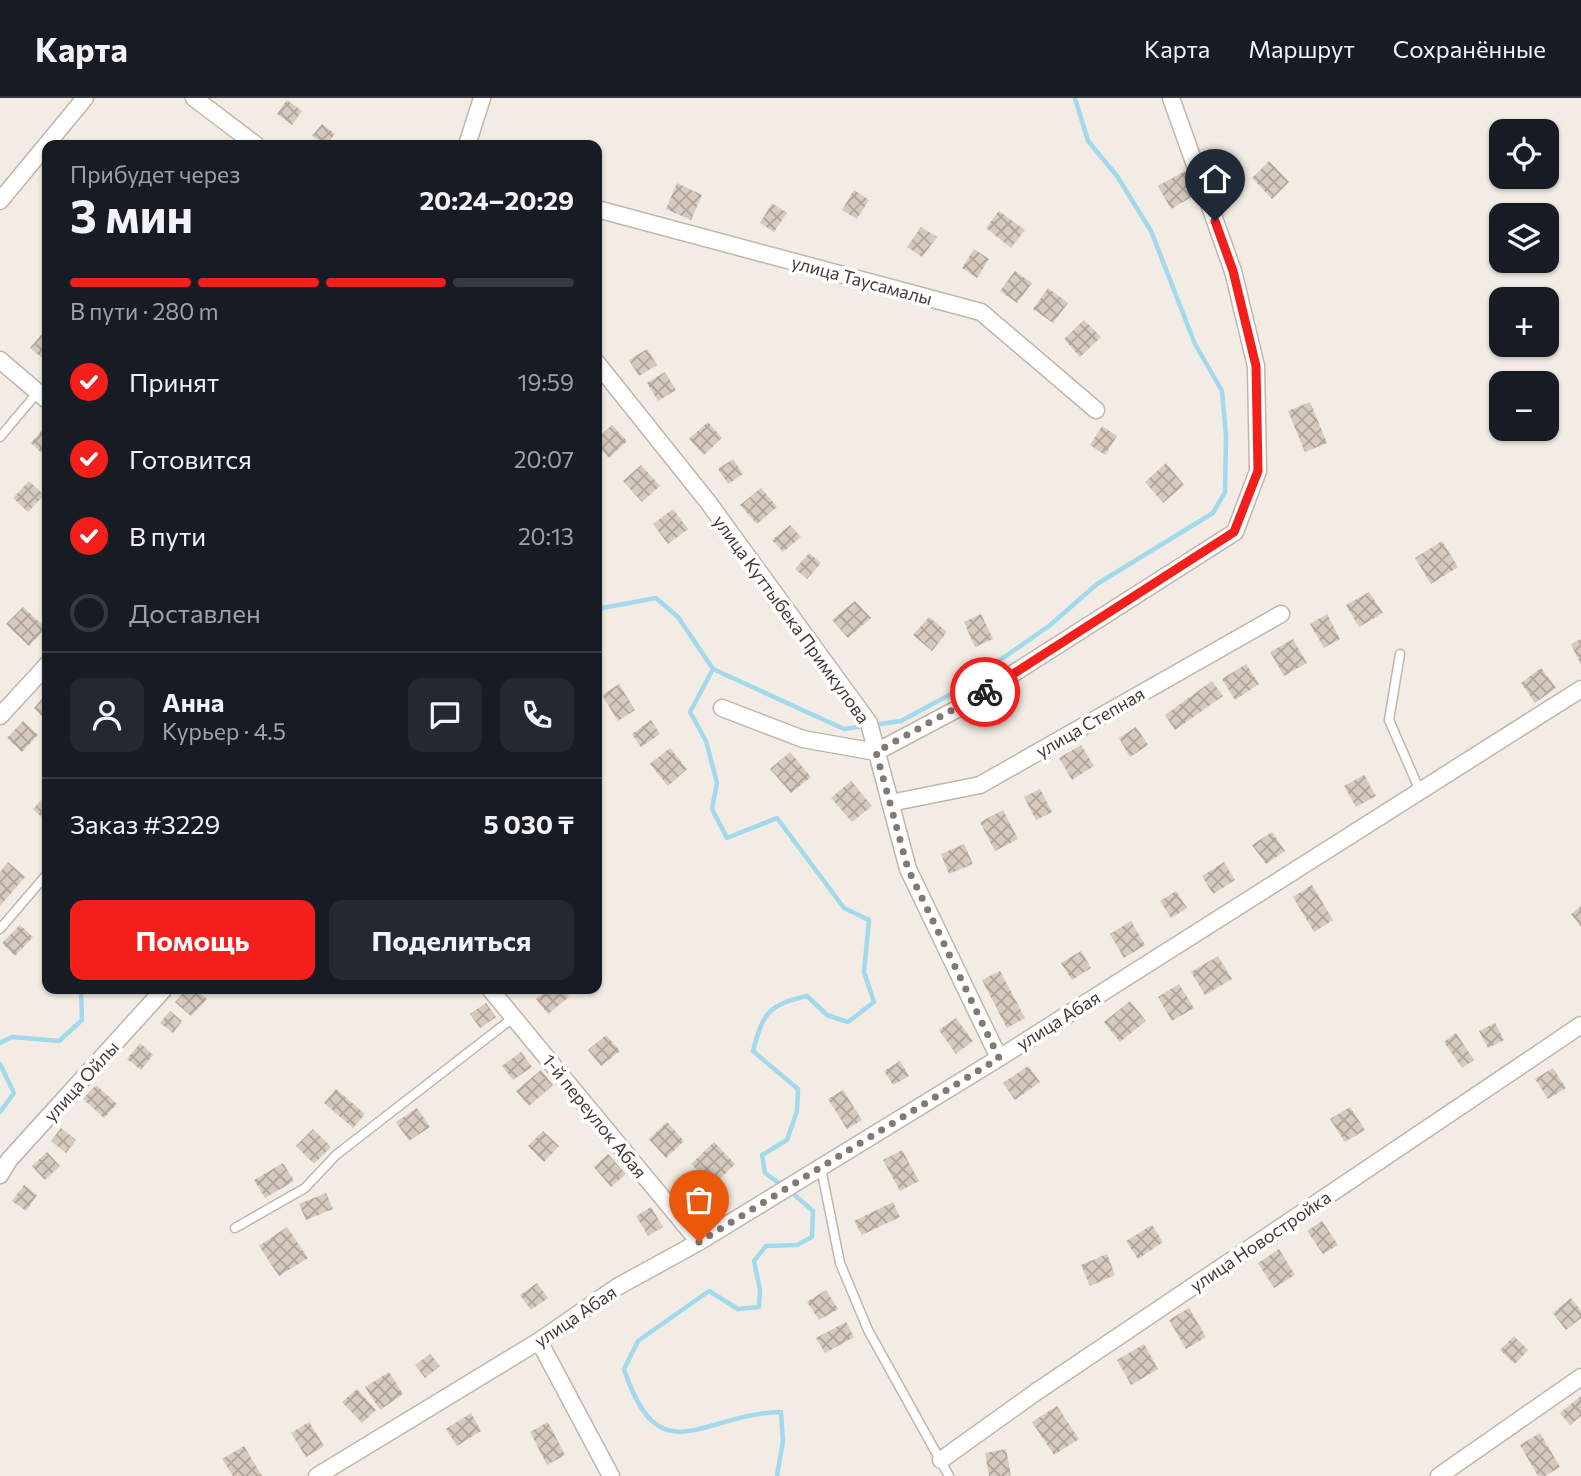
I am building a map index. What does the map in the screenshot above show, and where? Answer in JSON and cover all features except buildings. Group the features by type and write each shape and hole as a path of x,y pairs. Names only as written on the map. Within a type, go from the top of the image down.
{"street":[{"path":"50,140 85,98"},
{"path":"194,98 249,140"},
{"path":"469,140 482,98"},
{"path":"722,708 803,739 876,752 959,708 1234,532 1258,471 1256,366 1233,271 1171,98"},
{"path":"0,201 42,150"},
{"name":"улица Таусамалы","path":"602,210 981,312 1096,410"},
{"path":"0,360 42,395"},
{"name":"улица Куттыбека Примкулова","path":"602,369 708,502 869,723 908,869 999,1058"},
{"name":"улица Степная","path":"890,803 980,785 1281,614"},
{"path":"0,716 42,670"},
{"name":"улица Абая","path":"317,1476 539,1340 617,1287 699,1242 999,1058 1581,689"},
{"name":"улица Ойлы","path":"0,1175 9,1160 159,994"},
{"name":"1-й переулок Абая","path":"494,994 699,1242"},
{"name":"улица Новостройка","path":"942,1460 1047,1384 1581,1025"},
{"path":"539,1340 611,1476"},
{"path":"1439,1476 1581,1377"}],"lane":[{"path":"0,437 42,397"},
{"path":"1400,654 1389,720 1420,791"},
{"path":"0,929 42,880"},
{"path":"235,1228 305,1188 336,1156 514,1017"},
{"path":"821,1168 840,1263 868,1330 949,1476"}],"waterway":[{"path":"873,725 901,721 951,694 1049,626 1097,584 1213,513 1225,492 1226,436 1222,391 1195,344 1151,231 1117,176 1088,141 1075,98"},
{"path":"602,608 656,598 678,617 713,669 844,729 864,726"},
{"path":"713,669 690,712 706,741 717,783 712,809 727,838 777,818 844,908 869,920 864,972 874,1002 848,1022 827,1015 807,996 775,1007 760,1028 753,1051 798,1089 797,1111 787,1140 762,1155 765,1173 783,1186"},
{"path":"0,1043 12,1037 59,1041 82,1020 81,994"},
{"path":"0,1064 14,1093 0,1112"},
{"path":"777,1476 783,1441 781,1412 753,1415 686,1431 668,1430 652,1421 638,1402 624,1369 638,1341 709,1291 738,1309 759,1307 760,1290 754,1261 766,1246 797,1245 812,1237 813,1211 790,1191"}],"way so far":[{"path":"699,1242 999,1058 908,869 876,752 985,692"}],"route":[{"path":"985,692 1234,532 1258,471 1256,366 1233,271 1215,221"}]}
